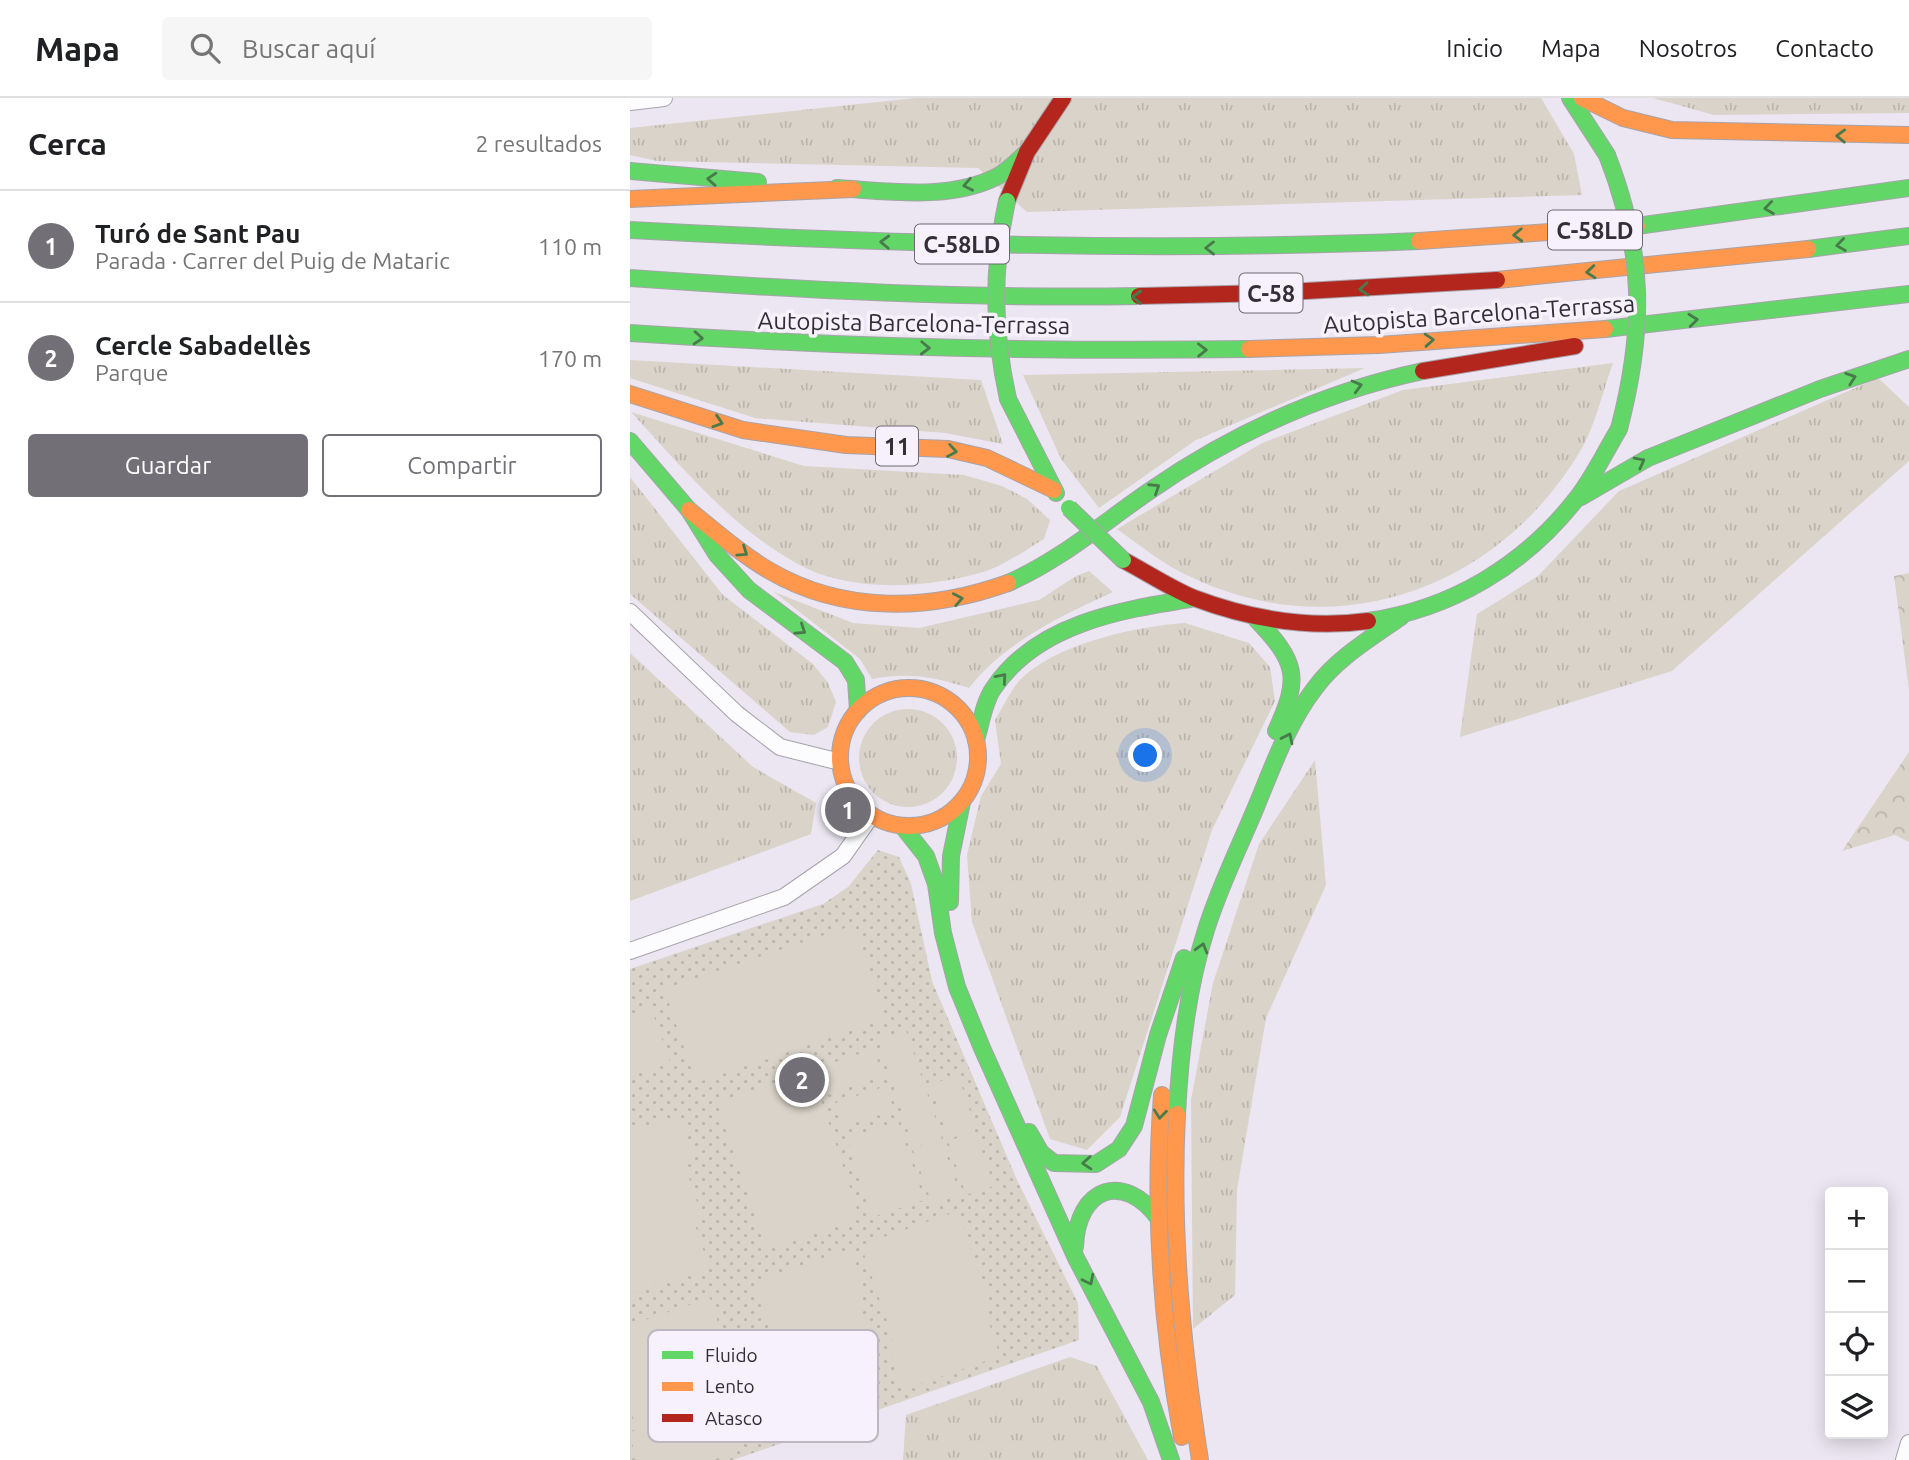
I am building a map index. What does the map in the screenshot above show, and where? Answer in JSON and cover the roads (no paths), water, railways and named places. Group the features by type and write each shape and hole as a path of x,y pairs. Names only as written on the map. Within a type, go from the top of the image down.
{"main road":[{"path":"1059,103 1027,152 1007,201 995,256 993,306 998,358 1009,399 1035,459 1069,508 1124,560 1190,599 1256,619 1331,625 1401,617 1464,595 1501,572 1547,536 1581,497 1602,466 1619,429 1630,390 1640,320 1639,265 1630,217 1607,155 1570,98"},
{"path":"1582,98 1623,118 1672,130 1909,135"},
{"path":"630,199 853,189 921,190 969,186 997,177 1027,152"},
{"path":"630,171 853,189"},
{"name":"C-58LD","path":"630,230 1065,248 1279,248 1569,233 1664,223 1909,188"},
{"name":"Autopista Barcelona-Terrassa","path":"630,278 773,288 984,296 1022,294 1159,298 1480,282 1744,259 1909,236"},
{"name":"Autopista Barcelona-Terrassa","path":"630,333 779,343 980,350 1315,348 1625,328 1909,294"},
{"path":"630,442 690,510 775,573 812,590 862,603 926,605 968,597 1040,567 1214,449 1285,413 1346,388 1484,360 1558,352 1625,328"},
{"path":"1581,497 1648,458 1820,389 1909,359"},
{"name":"11","path":"630,394 743,430 810,440 948,449 987,458 1054,490"},
{"path":"690,510 700,532 749,590 768,607 845,662 856,680 858,710"},
{"path":"976,740 992,690 1013,666 1057,633 1119,610 1190,599"},
{"path":"1198,1460 1182,1305 1174,1185 1176,1083 1194,973 1218,893 1261,794 1315,686 1350,654 1401,617"},
{"path":"1040,1156 1096,1164 1119,1149 1134,1126 1158,1035 1208,885 1285,712 1296,678 1289,655 1256,619"},
{"path":"915,688 936,693 957,706 969,722 976,740 978,763 973,784 962,802 942,819 923,826 903,827 871,816 856,802 845,785 840,762 842,740 858,710 873,698 892,690 915,688"},
{"path":"962,802 951,856 951,914 967,983 1040,1156 1076,1258 1152,1402 1171,1460"},
{"path":"903,827 926,856 936,884 943,933 957,987 1040,1156"},
{"path":"1184,958 1165,1067 1155,1211 1159,1289 1174,1395 1187,1460"},
{"path":"1076,1258 1073,1231 1082,1205 1095,1194 1118,1191 1138,1195 1155,1211 1167,1235 1174,1335 1191,1447 1198,1460"}],"street":[{"path":"630,102 664,98"},
{"path":"630,612 737,714 780,747 840,762"},
{"path":"630,951 784,897 843,856 871,816"},
{"path":"1904,1460 1909,1443"}],"place":[{"name":"Turó de Sant Pau","path":"848,810"},
{"name":"Cercle Sabadellès","path":"802,1080"}]}
